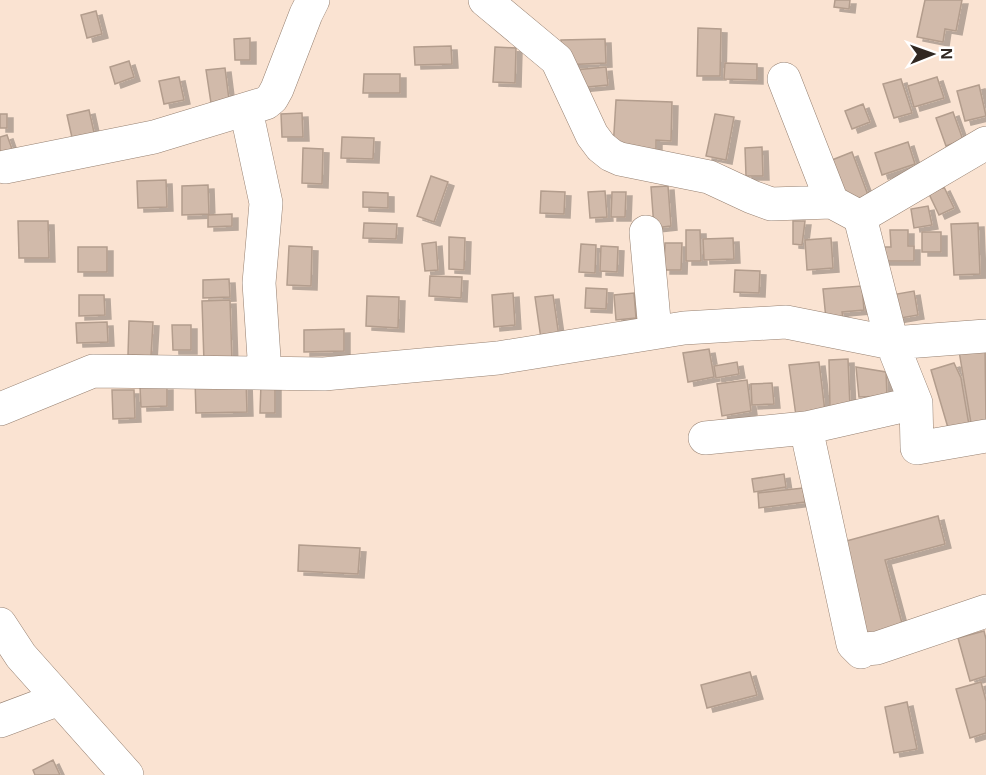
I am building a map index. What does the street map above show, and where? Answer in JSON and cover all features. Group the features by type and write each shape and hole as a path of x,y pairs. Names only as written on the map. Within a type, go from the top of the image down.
{"street":[{"path":"5,166 154,137 266,103 272,98 313,0"},
{"path":"485,0 557,60 592,135 611,155 620,159 709,177 752,198 771,204 832,202 860,217 892,343 916,403 917,448 986,436"},
{"path":"784,79 832,202"},
{"path":"246,110 266,203 259,283 265,373"},
{"path":"860,217 986,143"},
{"path":"646,232 655,331"},
{"path":"0,409 93,371 324,374 498,358 655,331 786,322 892,343 986,336"},
{"path":"705,438 806,428 916,403"},
{"path":"806,428 853,644 861,652 986,611"},
{"path":"0,624 21,656 127,775"},
{"path":"0,721 59,699"}],"building":[{"path":"835,0 850,0 849,9 834,7"},
{"path":"925,0 962,0 956,31 945,29 943,42 917,37"},
{"path":"96,11 102,34 87,38 81,15"},
{"path":"698,28 721,29 720,76 697,76"},
{"path":"250,38 250,60 235,60 234,39"},
{"path":"605,39 606,63 562,65 561,40"},
{"path":"451,46 452,64 415,65 414,47"},
{"path":"495,47 516,48 515,83 493,82"},
{"path":"129,61 134,77 115,84 110,67"},
{"path":"725,63 757,64 757,80 724,79"},
{"path":"606,67 608,85 577,88 575,70"},
{"path":"225,68 229,100 211,103 206,70"},
{"path":"364,74 400,74 400,93 363,93"},
{"path":"179,77 184,100 164,104 159,81"},
{"path":"937,77 944,98 914,107 908,86"},
{"path":"901,79 912,113 894,118 883,84"},
{"path":"979,85 986,116 965,121 957,91"},
{"path":"616,100 672,102 671,141 656,140 656,151 613,149"},
{"path":"863,104 870,122 852,129 845,111"},
{"path":"89,110 95,137 73,142 67,115"},
{"path":"953,112 963,140 946,146 936,118"},
{"path":"302,113 303,137 282,137 281,114"},
{"path":"0,114 7,114 7,128 0,128"},
{"path":"715,114 734,117 726,160 706,156"},
{"path":"7,135 13,152 0,157 0,137"},
{"path":"342,137 374,138 373,159 341,158"},
{"path":"908,142 915,164 882,175 875,153"},
{"path":"762,147 763,176 746,176 745,148"},
{"path":"303,148 323,149 322,184 302,183"},
{"path":"852,152 868,195 848,203 832,160"},
{"path":"431,176 448,182 434,222 417,216"},
{"path":"166,180 167,207 138,208 137,181"},
{"path":"208,185 209,214 182,215 182,186"},
{"path":"668,186 671,226 654,228 651,187"},
{"path":"944,187 954,208 939,215 929,194"},
{"path":"541,191 565,192 564,214 540,213"},
{"path":"605,191 607,217 590,218 588,192"},
{"path":"363,192 388,193 388,208 363,207"},
{"path":"612,192 626,192 625,217 611,217"},
{"path":"928,206 932,225 914,228 911,209"},
{"path":"232,214 232,226 208,227 208,215"},
{"path":"18,221 48,221 49,258 19,258"},
{"path":"793,221 805,221 802,245 793,244"},
{"path":"364,223 397,224 396,239 363,238"},
{"path":"978,223 980,274 954,275 951,224"},
{"path":"686,230 700,230 701,261 686,261"},
{"path":"890,230 908,230 908,246 914,246 914,261 882,261 882,247 891,247"},
{"path":"922,232 941,232 941,252 922,252"},
{"path":"449,237 465,238 464,270 449,269"},
{"path":"733,238 734,259 704,260 703,239"},
{"path":"831,238 833,268 807,270 805,240"},
{"path":"436,242 438,270 425,271 422,244"},
{"path":"665,243 682,243 681,270 664,270"},
{"path":"581,244 596,245 595,273 579,272"},
{"path":"289,246 312,247 311,286 287,285"},
{"path":"601,246 618,247 617,272 600,271"},
{"path":"78,247 107,247 107,272 78,272"},
{"path":"735,270 760,271 759,293 734,292"},
{"path":"430,276 462,277 461,298 429,296"},
{"path":"229,279 230,297 203,298 203,280"},
{"path":"862,286 864,310 842,312 843,318 826,319 823,289"},
{"path":"586,288 607,289 606,309 585,308"},
{"path":"914,291 918,315 895,319 891,295"},
{"path":"513,293 515,325 494,327 492,295"},
{"path":"634,293 636,318 616,320 614,295"},
{"path":"79,295 104,295 105,315 79,316"},
{"path":"553,295 559,337 541,339 535,297"},
{"path":"367,296 399,297 398,328 366,326"},
{"path":"230,300 232,362 204,363 202,301"},
{"path":"129,321 153,322 151,356 128,355"},
{"path":"107,322 108,342 77,343 76,323"},
{"path":"172,325 191,325 191,350 173,350"},
{"path":"344,329 344,351 304,352 304,330"},
{"path":"985,347 986,421 971,423 959,351"},
{"path":"709,349 714,377 688,382 683,353"},
{"path":"848,359 850,408 830,409 829,360"},
{"path":"737,362 739,374 716,378 714,366"},
{"path":"819,362 825,412 796,416 789,365"},
{"path":"954,363 961,378 970,431 951,438 931,370"},
{"path":"856,367 886,372 887,396 859,397"},
{"path":"246,379 247,412 196,413 195,380"},
{"path":"747,380 751,411 722,416 717,384"},
{"path":"261,383 275,384 275,413 260,413"},
{"path":"772,383 774,404 752,405 751,384"},
{"path":"167,386 167,406 141,407 140,387"},
{"path":"112,390 134,390 135,418 113,419"},
{"path":"784,474 786,487 754,492 752,479"},
{"path":"803,488 805,502 759,508 758,493"},
{"path":"938,516 945,544 885,560 903,627 864,637 839,543"},
{"path":"299,545 360,548 358,574 298,571"},
{"path":"984,631 986,676 970,681 958,638"},
{"path":"750,672 757,695 707,708 701,685"},
{"path":"981,682 986,701 986,733 970,738 956,689"},
{"path":"907,702 917,749 894,753 885,707"},
{"path":"53,760 60,775 35,775 33,770"}]}
